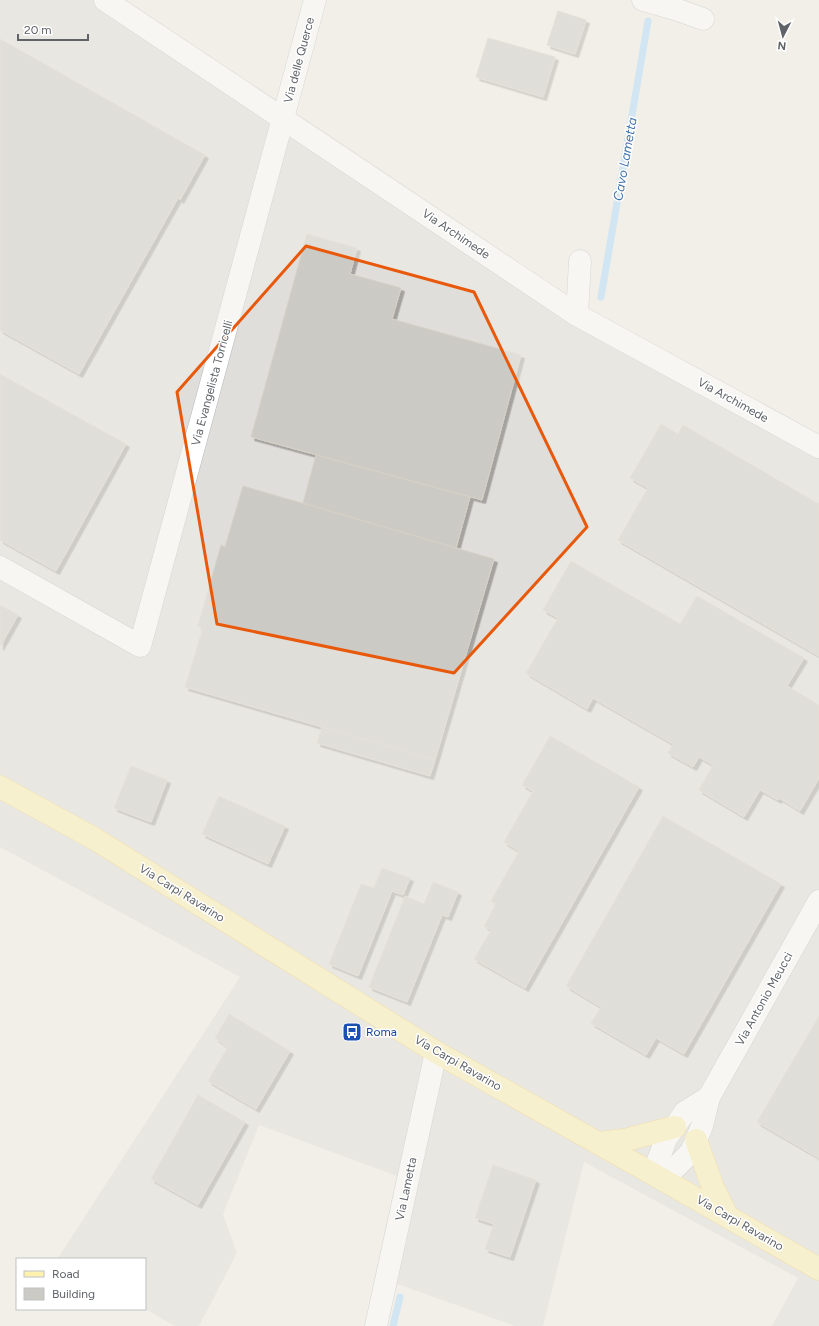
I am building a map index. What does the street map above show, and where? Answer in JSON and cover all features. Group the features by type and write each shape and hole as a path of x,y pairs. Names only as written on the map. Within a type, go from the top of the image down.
{"main road":[{"name":"Via Carpi Ravarino","path":"0,787 52,814 95,839 436,1052 819,1268"},
{"path":"599,1143 625,1140 675,1127"},
{"path":"696,1140 710,1179 727,1216"}],"street":[{"name":"Via Archimede","path":"104,0 578,315 819,447"},
{"name":"Via delle Querce","path":"283,119 315,0"},
{"path":"643,0 703,19"},
{"name":"Via Evangelista Torricelli","path":"0,567 140,646 283,119"},
{"path":"578,315 580,261"},
{"name":"Via Antonio Meucci","path":"658,1177 691,1152 702,1126 709,1096 819,901"},
{"name":"Via Lametta","path":"376,1326 436,1052"},
{"name":"Via Antonio Meucci","path":"658,1177 666,1139 685,1112 709,1096"}],"highlighted area":[{"path":"306,246 474,292 587,527 454,673 217,624 177,392"}],"shaded area":[{"path":"0,0 101,0 617,326 819,443 819,1326 772,1326 798,1278 584,1162 543,1326 515,1326 375,1276 397,1176 259,1125 223,1214 237,1253 199,1326 175,1326 146,1310 146,1258 58,1258 240,977 0,847"}],"building":[{"path":"558,11 586,20 575,54 547,45"},
{"path":"488,38 555,57 543,97 476,77"},
{"path":"0,39 205,155 180,200 178,198 79,374 0,330"},
{"path":"307,234 357,248 350,274 401,288 392,319 521,355 482,500 251,437"},
{"path":"0,374 126,444 56,571 0,540"},
{"path":"661,424 678,434 683,425 819,504 819,656 618,540 648,488 630,478"},
{"path":"316,455 470,497 456,548 303,503"},
{"path":"243,486 494,559 435,760 185,687 203,628 198,626 221,545 225,547"},
{"path":"571,561 680,624 697,596 804,658 787,686 819,705 819,778 800,811 779,798 778,800 760,790 744,817 699,790 713,765 699,757 693,767 668,753 673,744 593,698 587,709 526,673 558,618 543,610"},
{"path":"0,605 18,615 0,647"},
{"path":"322,727 435,760 430,776 317,743"},
{"path":"550,736 639,787 525,988 474,959 491,930 484,926 496,904 491,901 519,851 504,842 533,791 522,785"},
{"path":"131,766 167,780 151,822 114,808"},
{"path":"219,796 285,826 268,864 202,834"},
{"path":"663,816 781,884 684,1054 656,1038 646,1055 591,1023 601,1007 566,986"},
{"path":"382,868 410,878 403,895 392,891 358,976 329,964 361,884 374,888"},
{"path":"433,882 458,892 448,917 442,915 407,1002 369,987 405,896 424,904"},
{"path":"229,1014 290,1051 256,1109 208,1081 228,1047 215,1038"},
{"path":"819,1016 819,1158 757,1122"},
{"path":"198,1095 245,1122 198,1205 151,1179"},
{"path":"493,1165 536,1180 510,1257 485,1249 494,1224 475,1218"}],"waterway":[{"name":"Cavo Lametta","path":"601,297 648,21"},
{"name":"Cavo Lametta","path":"393,1326 400,1297"}],"place":[{"name":"Roma","path":"352,1032"}]}
